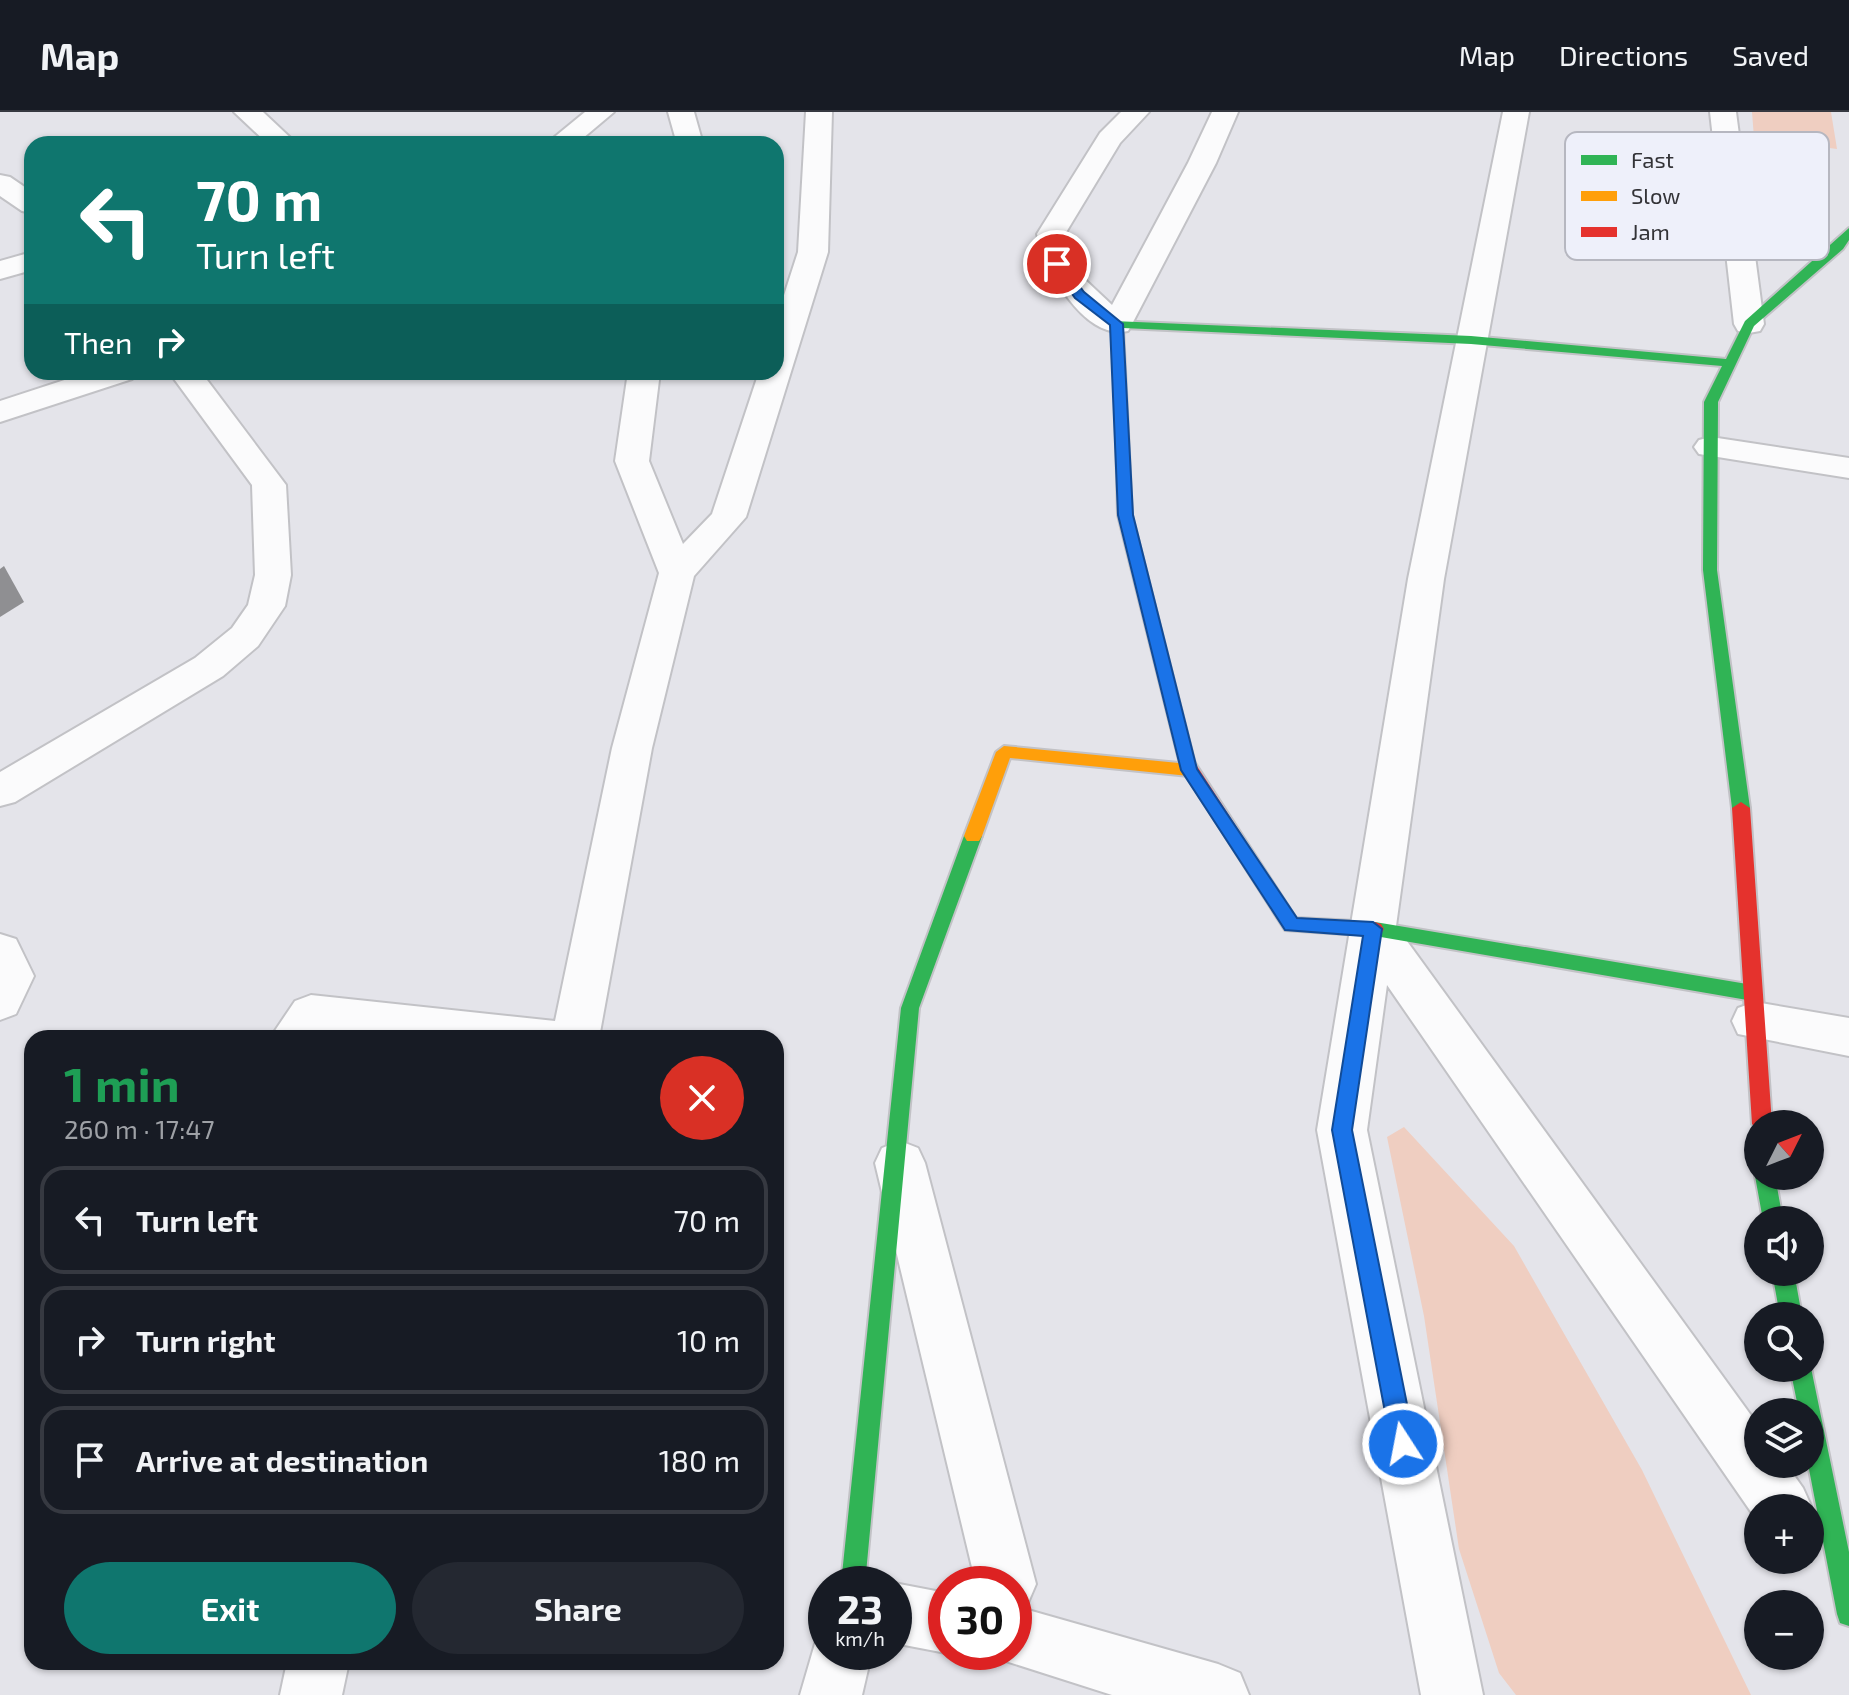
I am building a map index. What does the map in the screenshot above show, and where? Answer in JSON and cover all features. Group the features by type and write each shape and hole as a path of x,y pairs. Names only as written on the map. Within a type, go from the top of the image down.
{"street":[{"path":"570,136 601,112"},
{"path":"681,112 688,136"},
{"path":"784,342 813,252 819,112"},
{"path":"1136,112 1109,139 1051,234 1057,264 1072,285 1117,324 1471,340 1730,363"},
{"path":"1225,112 1202,163 1117,324 1125,515 1189,770 1291,925 1373,929 1754,1007 1849,1037"},
{"path":"1452,1695 1342,1130 1426,579 1516,112"},
{"path":"1723,112 1725,132"},
{"path":"255,114 276,136"},
{"path":"0,183 24,200"},
{"path":"1829,255 1849,232"},
{"path":"1741,260 1749,324"},
{"path":"1761,1110 1743,827 1710,570 1711,402 1749,324 1823,260"},
{"path":"0,270 24,263"},
{"path":"0,412 97,380"},
{"path":"0,791 209,667 245,637 266,606 273,575 269,485 191,380"},
{"path":"643,380 632,461 677,573"},
{"path":"577,1030 632,748 677,573 728,517 772,380"},
{"path":"1711,447 1849,468"},
{"path":"855,1566 910,1008 1004,752 1189,770"},
{"path":"1373,929 1773,1494"},
{"path":"0,952 11,976 0,1001"},
{"path":"300,1030 311,1014 468,1030"},
{"path":"896,1148 1000,1566"},
{"path":"1823,1478 1847,1605"},
{"path":"1824,1569 1847,1605"},
{"path":"1032,1626 1218,1695"},
{"path":"311,1695 316,1670"},
{"path":"831,1695 837,1670"}],"shaded area":[{"path":"1752,112 1831,112 1837,149 1829,148 1829,132 1754,132"},
{"path":"1404,1127 1514,1246 1642,1470 1751,1695 1516,1695 1499,1673 1459,1549 1424,1316 1387,1137"}],"traffic: fast":[{"path":"1829,255 1849,232"},
{"path":"1741,808 1710,570 1711,402 1749,324 1823,260"},
{"path":"1187,764 1125,515 1117,324 1471,340 1730,363"},
{"path":"855,1566 910,1008 973,836"},
{"path":"1375,929 1753,993"},
{"path":"1768,1190 1770,1206"},
{"path":"1786,1286 1788,1302"},
{"path":"1804,1382 1807,1398"},
{"path":"1822,1478 1849,1614"}],"traffic: slow":[{"path":"973,836 1004,752 1189,770"}],"traffic: jam":[{"path":"1187,764 1291,925 1375,929"},
{"path":"1741,808 1761,1110"}],"route":[{"path":"1057,264 1080,295 1117,324 1125,515 1189,770 1291,925 1373,929 1342,1130 1403,1444"}]}
